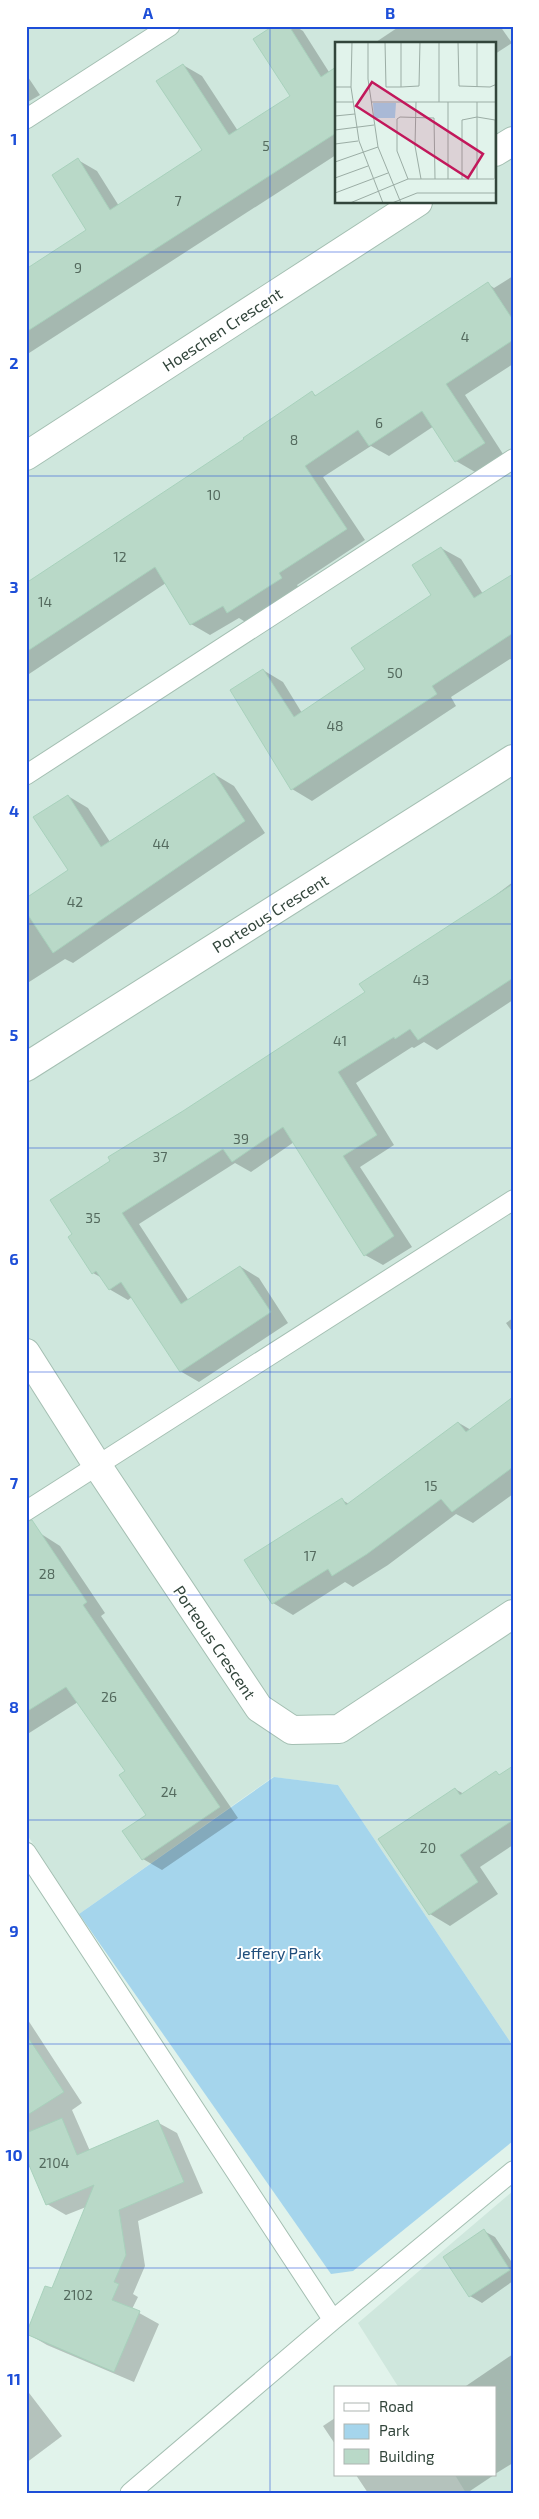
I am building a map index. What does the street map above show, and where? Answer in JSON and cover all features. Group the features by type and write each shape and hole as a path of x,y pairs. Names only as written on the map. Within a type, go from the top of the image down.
{"street":[{"path":"496,151 513,141"},
{"name":"Hoeschen Crescent","path":"26,456 415,204"},
{"name":"Porteous Crescent","path":"26,1067 513,759"},
{"name":"Porteous Crescent","path":"26,1353 97,1465 259,1708 292,1730 339,1729 513,1614"}],"lane":[{"path":"26,119 170,26"},
{"path":"26,775 513,459"},
{"path":"26,1511 513,1200"},
{"path":"26,1852 333,2320"},
{"path":"130,2493 333,2320 513,2171"}],"shaded area":[{"path":"26,26 513,26 513,2046 338,1785 273,1777 79,1914 26,1833"},
{"path":"513,2191 513,2493 466,2493 456,2476 496,2476 496,2386 398,2386 358,2323"}],"green space":[{"name":"Jeffery Park","path":"274,1777 338,1785 513,2046 513,2141 353,2271 331,2274 79,1914"}],"building":[{"path":"273,26 289,26 321,77 335,68 335,134 26,332 26,269 86,230 52,175 78,158 110,210 202,150 156,81 183,64 229,135 290,96 253,39"},
{"path":"488,282 513,320 513,340 446,384 485,443 455,462 422,411 369,446 358,430 305,466 347,529 279,573 282,578 227,613 223,606 190,625 155,567 26,652 26,583 244,439 312,391 315,396"},
{"path":"441,547 474,598 513,574 513,633 432,686 437,694 291,790 230,690 263,669 294,717 365,669 351,648 431,595 412,565"},
{"path":"214,773 245,821 53,953 26,912 26,898 68,870 33,817 68,795 101,847"},
{"path":"513,884 513,978 418,1040 410,1029 338,1072 377,1135 343,1156 394,1236 364,1256 283,1127 232,1162 223,1149 122,1213 181,1304 240,1266 271,1312 180,1372 121,1282 109,1290 96,1271 92,1274 68,1237 72,1234 50,1200 110,1161 108,1157 183,1111 365,992 359,984"},
{"path":"513,1397 513,1467 452,1512 441,1499 367,1554 332,1576 328,1569 272,1604 244,1560 342,1498 346,1505 458,1422 466,1432"},
{"path":"32,1520 87,1602 83,1605 220,1807 142,1860 122,1831 146,1815 119,1775 125,1771 66,1687 26,1712 26,1522"},
{"path":"513,1766 513,1820 460,1855 478,1882 429,1915 378,1839 455,1788 460,1795 496,1771 499,1775"},
{"path":"26,2034 64,2092 26,2116"},
{"path":"62,2118 77,2155 158,2120 184,2182 119,2210 126,2255 114,2282 119,2284 112,2300 140,2311 114,2372 26,2334 45,2286 52,2288 94,2185 46,2205 26,2158 26,2133"},
{"path":"484,2229 510,2270 469,2297 443,2257"}]}
